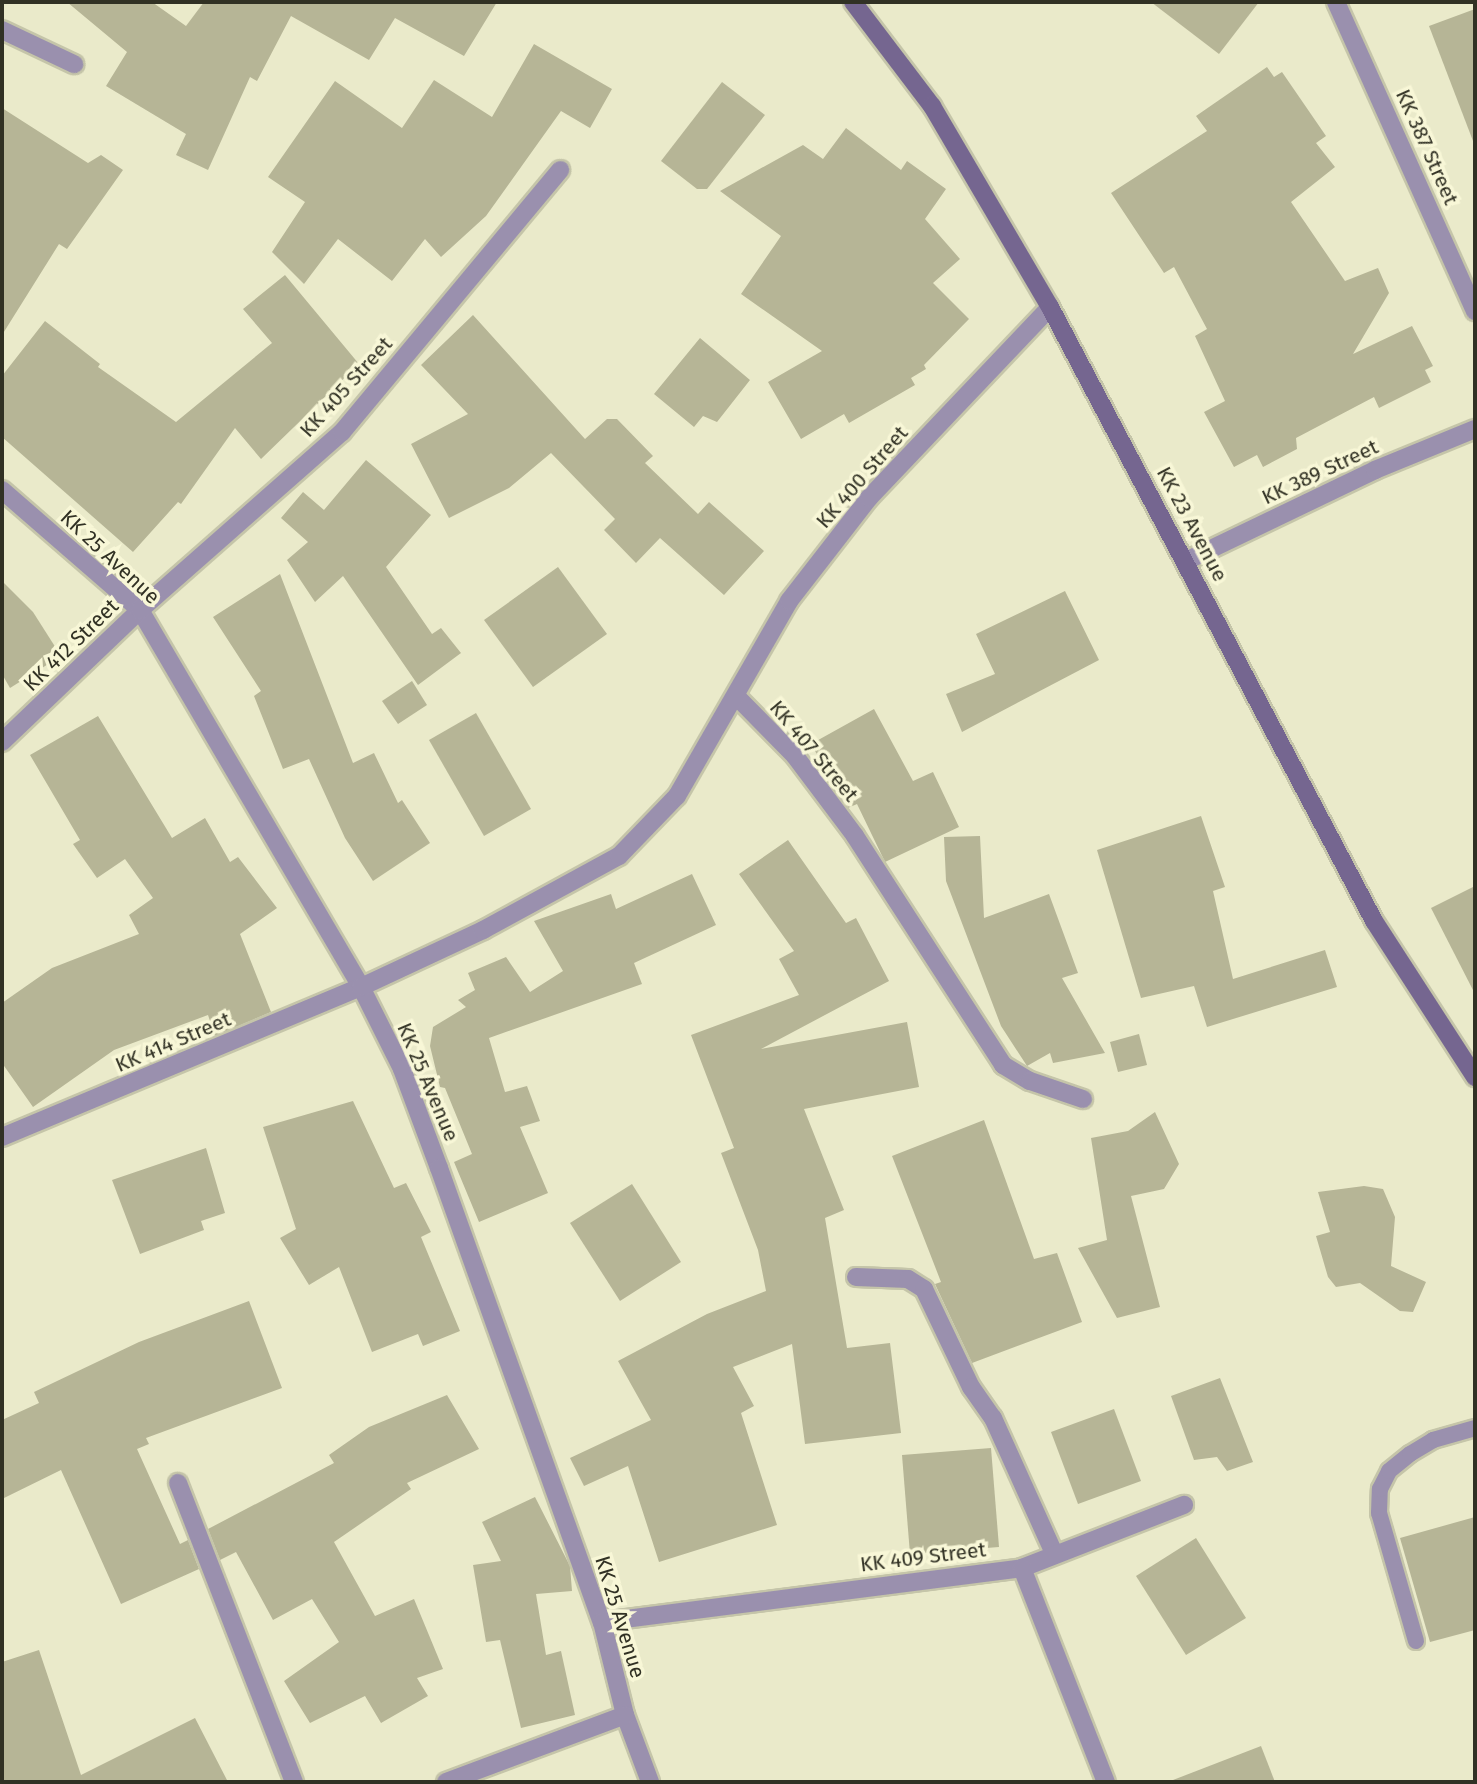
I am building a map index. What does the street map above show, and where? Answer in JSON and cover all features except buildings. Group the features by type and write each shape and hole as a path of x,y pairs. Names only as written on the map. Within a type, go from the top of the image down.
{"main road":[{"name":"KK 23 Avenue","path":"853,2 932,106 1050,307 1374,921 1475,1077"}],"street":[{"name":"KK 387 Street","path":"1336,2 1475,311"},
{"path":"2,30 74,64"},
{"name":"KK 405 Street","path":"140,610 342,432 560,170"},
{"name":"KK 400 Street","path":"738,698 789,601 869,498 1050,307"},
{"name":"KK 389 Street","path":"1186,561 1375,470 1475,429"},
{"name":"KK 25 Avenue","path":"2,490 140,610 361,987 402,1069 602,1622 625,1716 650,1782"},
{"name":"KK 412 Street","path":"2,742 140,610"},
{"name":"KK 407 Street","path":"361,987 483,930 619,856 677,796 738,698 795,756 855,836 1003,1065 1030,1081 1083,1099"},
{"name":"KK 414 Street","path":"2,1138 361,987"},
{"path":"856,1277 908,1279 924,1289 971,1387 993,1418 1055,1555"},
{"path":"178,1483 294,1782"},
{"name":"KK 409 Street","path":"602,1622 1022,1568 1184,1506"},
{"path":"1022,1568 1106,1782"},
{"path":"446,1782 625,1716"}],"lane":[{"path":"1416,1641 1379,1513 1380,1489 1389,1471 1410,1454 1433,1440 1475,1428"}]}
